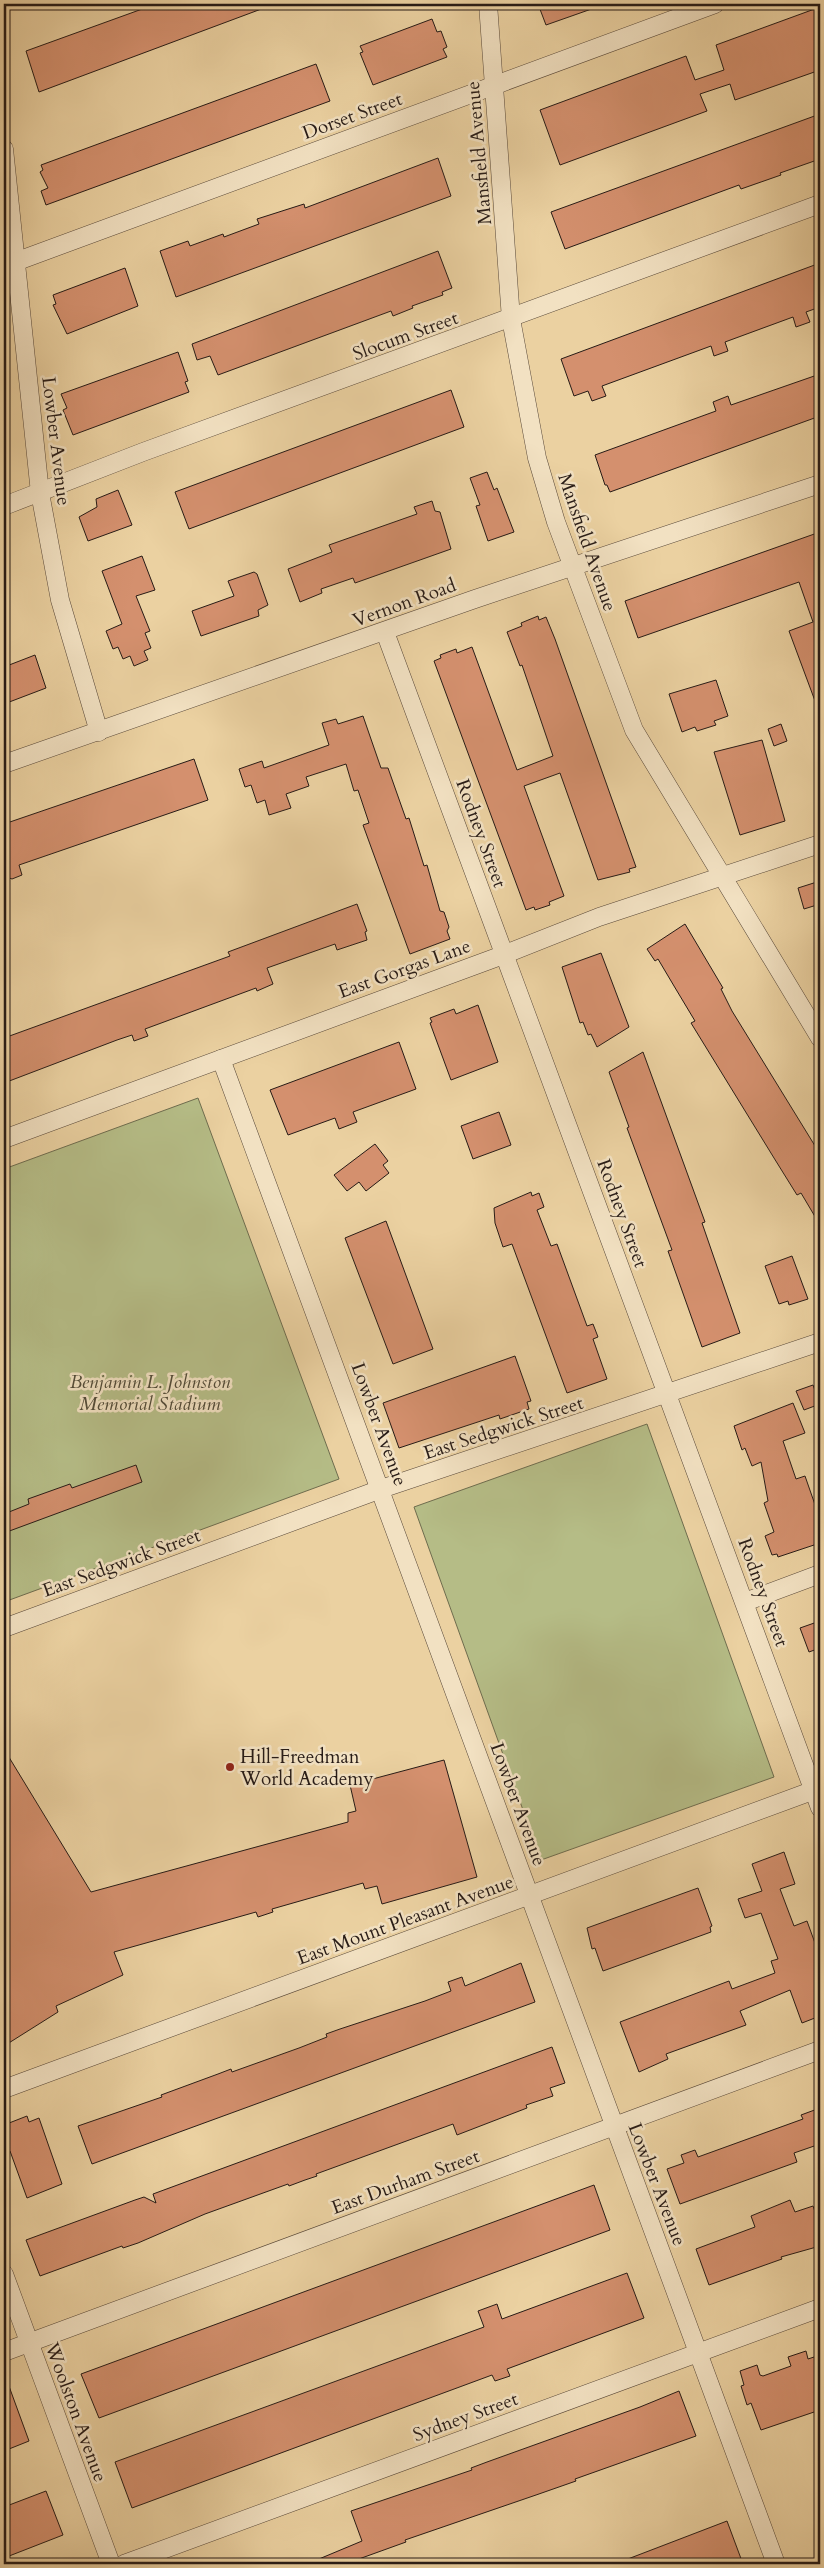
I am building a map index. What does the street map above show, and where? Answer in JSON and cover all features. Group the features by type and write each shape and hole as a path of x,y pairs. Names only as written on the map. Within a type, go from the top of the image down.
{"street":[{"name":"Mansfield Avenue","path":"488,4 511,319 537,458 572,568 634,730 820,1038"},
{"name":"Dorset Street","path":"9,264 715,4"},
{"name":"Lowber Avenue","path":"4,149 9,264 40,492 60,600 99,732"},
{"name":"Slocum Street","path":"4,506 143,452 511,319 820,204"},
{"name":"Vernon Road","path":"4,764 475,599 820,484"},
{"name":"Rodney Street","path":"385,632 667,1395 817,1789 820,1808"},
{"name":"East Gorgas Lane","path":"4,1139 503,955 599,917 720,875 820,844"},
{"name":"Lowber Avenue","path":"221,1059 381,1489 613,2127 776,2564"},
{"name":"East Sedgwick Street","path":"4,1628 381,1489 667,1395 820,1342"},
{"path":"745,1602 820,1574"},
{"name":"East Mount Pleasant Avenue","path":"4,2089 817,1789"},
{"name":"East Durham Street","path":"4,2352 820,2050"},
{"name":"Woolston Avenue","path":"4,2274 111,2564"},
{"name":"Sydney Street","path":"124,2564 820,2308"}],"green space":[{"name":"Benjamin L. Johnston Memorial Stadium","path":"198,1098 339,1479 4,1602 4,1169"},
{"path":"647,1424 774,1777 541,1860 414,1507"}],"building":[{"path":"156,4 272,5 39,92 26,51"},
{"path":"538,4 600,4 600,6 546,25"},
{"path":"820,7 820,70 735,100 730,84 700,94 707,111 560,165 540,110 686,56 695,80 724,70 716,45"},
{"path":"432,19 437,32 441,31 447,47 443,49 447,57 373,85 360,53 363,52 360,46"},
{"path":"316,64 330,101 46,205 41,191 48,188 40,172 43,170 41,165"},
{"path":"820,114 820,159 741,189 739,185 565,249 551,212"},
{"path":"438,158 451,196 176,297 160,251 188,241 190,246 223,234 224,237 259,224 257,219 304,204 305,208"},
{"path":"438,251 452,288 442,292 443,295 412,306 413,308 393,316 391,311 218,375 210,356 197,360 192,344"},
{"path":"820,263 820,307 806,312 810,322 796,327 793,317 725,342 728,351 714,356 711,346 602,386 606,396 592,401 588,391 574,396 561,359"},
{"path":"125,268 138,306 67,334 53,305 56,304 53,295"},
{"path":"178,352 188,381 185,382 189,392 73,435 63,410 67,408 61,394"},
{"path":"820,374 820,416 610,492 607,485 605,485 595,455 716,411 713,402 728,396 731,405"},
{"path":"451,390 464,427 189,529 175,492"},
{"path":"487,472 494,490 497,488 514,532 488,541 476,506 480,505 470,478"},
{"path":"118,490 132,525 88,541 79,517 97,507 96,499"},
{"path":"432,501 435,511 440,512 451,549 355,583 353,578 321,589 322,593 300,602 288,569 332,552 329,545 417,514 414,507"},
{"path":"820,532 820,709 818,709 789,631 813,622 799,582 638,638 625,601"},
{"path":"142,556 155,590 136,596 150,631 145,633 151,648 144,651 148,660 134,666 130,656 123,659 118,647 113,649 106,631 122,624 102,571"},
{"path":"254,572 257,574 268,605 258,610 259,616 201,636 192,611 234,596 228,581"},
{"path":"538,616 539,620 546,617 555,639 636,867 629,869 630,872 598,880 560,773 524,786 564,896 549,902 550,905 535,910 534,907 526,910 434,661 441,658 440,655 456,649 457,653 472,647 517,770 553,756 522,665 520,666 507,632 522,626 521,623"},
{"path":"35,655 46,688 4,704 4,667"},
{"path":"716,680 728,716 714,721 716,725 697,731 695,727 682,732 669,694"},
{"path":"363,716 381,768 388,768 406,819 409,818 424,866 427,865 440,911 444,912 449,927 447,931 450,939 410,954 363,825 369,823 358,790 354,791 346,764 306,777 309,786 286,794 291,808 269,815 265,800 257,803 251,785 245,787 239,769 262,761 264,768 329,745 322,723 336,719 338,724"},
{"path":"781,724 787,741 774,746 768,729"},
{"path":"762,740 785,821 740,835 714,752"},
{"path":"194,759 208,800 19,865 22,875 12,879 4,876 4,824"},
{"path":"820,881 820,904 804,909 798,888"},
{"path":"357,904 367,931 365,932 367,940 337,950 335,944 267,968 273,984 257,991 256,988 145,1029 148,1036 134,1041 132,1035 4,1083 4,1038 230,956 228,952"},
{"path":"685,924 723,988 721,989 732,1011 820,1154 820,1225 801,1193 797,1195 691,1023 695,1021 658,959 655,961 647,949"},
{"path":"601,953 629,1027 597,1047 591,1034 588,1035 583,1022 580,1023 562,967"},
{"path":"478,1005 498,1062 451,1080 430,1023 432,1022 430,1018 454,1009 456,1014"},
{"path":"399,1042 416,1089 353,1112 357,1122 339,1129 335,1118 288,1135 270,1090"},
{"path":"643,1052 705,1222 702,1223 740,1333 702,1347 668,1251 672,1250 627,1128 629,1127 609,1072"},
{"path":"499,1112 511,1145 473,1159 461,1126"},
{"path":"375,1144 388,1161 383,1165 389,1173 366,1191 359,1182 347,1191 334,1175"},
{"path":"531,1192 532,1196 539,1193 544,1207 537,1210 551,1246 557,1244 587,1326 593,1324 598,1337 593,1339 607,1379 567,1393 512,1244 503,1247 495,1223 494,1208"},
{"path":"386,1221 433,1349 393,1364 345,1238"},
{"path":"792,1256 808,1299 789,1305 788,1301 779,1304 765,1266"},
{"path":"515,1356 531,1401 527,1402 529,1409 500,1419 499,1415 399,1448 383,1403"},
{"path":"813,1385 820,1404 804,1410 796,1391"},
{"path":"793,1403 805,1433 783,1441 796,1479 805,1476 820,1519 820,1543 778,1557 777,1554 772,1555 765,1536 774,1532 764,1503 768,1501 761,1462 752,1466 745,1448 742,1450 734,1426"},
{"path":"136,1465 142,1482 4,1533 4,1514 29,1504 28,1499 70,1484 72,1488"},
{"path":"820,1621 820,1648 809,1652 800,1628"},
{"path":"4,1749 91,1892 348,1822 348,1813 356,1811 350,1785 444,1760 477,1877 382,1904 377,1886 365,1889 363,1883 272,1909 273,1912 258,1917 256,1912 114,1952 123,1975 56,2006 58,2012 4,2046"},
{"path":"784,1852 795,1884 780,1889 794,1926 807,1921 820,1957 820,2016 802,2023 790,1990 740,2011 746,2025 666,2054 668,2059 639,2072 620,2022 729,1981 732,1989 775,1973 771,1961 778,1959 761,1913 745,1918 738,1899 762,1891 752,1864"},
{"path":"698,1888 712,1926 710,1927 711,1932 603,1971 595,1948 592,1949 587,1928"},
{"path":"521,1963 535,2002 92,2164 78,2126 162,2097 161,2095 231,2069 232,2072 299,2048 327,2037 326,2034 451,1991 448,1982 462,1977 465,1986"},
{"path":"552,2047 565,2083 550,2088 553,2096 526,2105 527,2108 457,2135 453,2124 316,2174 317,2176 289,2186 288,2184 205,2214 138,2243 123,2248 122,2246 40,2276 26,2240 144,2197 156,2203 153,2194"},
{"path":"820,2108 820,2144 794,2153 797,2162 680,2204 667,2169 684,2163 681,2155 695,2150 698,2157 803,2119 801,2115"},
{"path":"27,2116 29,2122 39,2118 62,2184 27,2198 10,2151 4,2154 4,2125"},
{"path":"594,2185 610,2230 99,2418 81,2374"},
{"path":"790,2200 795,2212 813,2206 820,2226 820,2246 781,2257 782,2259 709,2285 696,2249 755,2227 751,2216"},
{"path":"627,2273 644,2318 507,2369 510,2376 495,2381 492,2375 132,2508 115,2462 484,2327 478,2311 497,2304 502,2319"},
{"path":"806,2351 808,2359 820,2355 820,2410 761,2430 751,2403 747,2405 741,2386 744,2385 740,2371 757,2365 760,2375 763,2376 791,2366 788,2357"},
{"path":"4,2378 6,2378 29,2441 4,2451"},
{"path":"679,2391 696,2436 575,2479 576,2481 405,2540 406,2542 345,2564 307,2564 362,2541 351,2511 472,2470 471,2468"},
{"path":"46,2491 63,2535 4,2558 4,2507"},
{"path":"727,2521 743,2564 620,2564 620,2562"}],"place":[{"name":"Hill-Freedman World Academy","path":"230,1767"}]}
